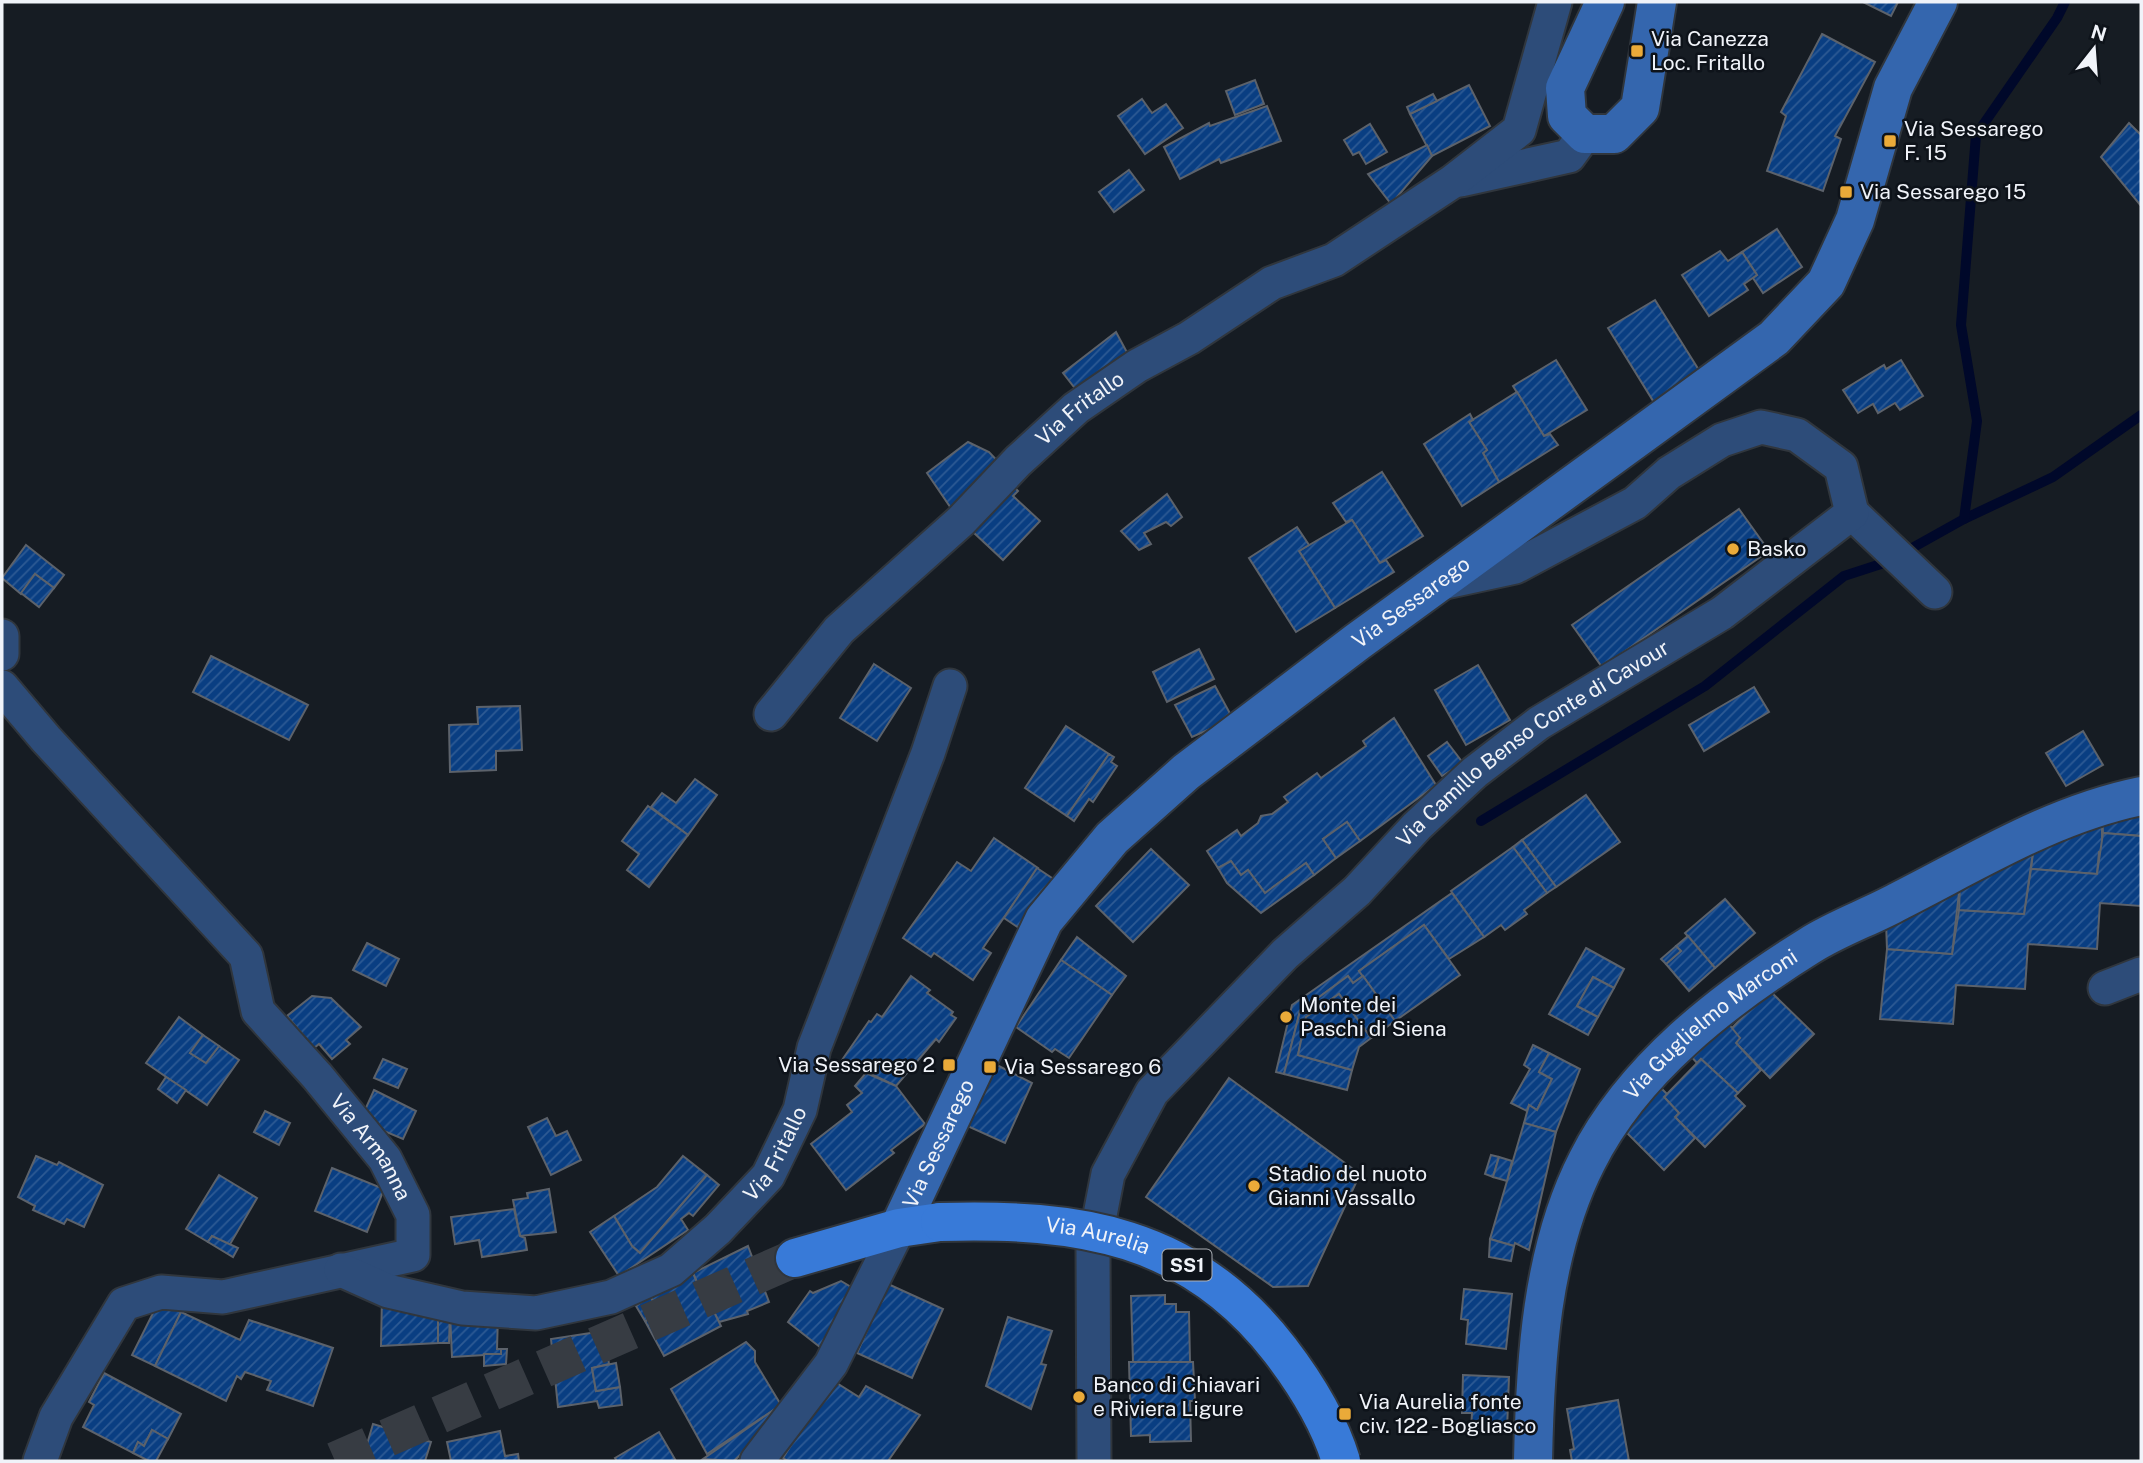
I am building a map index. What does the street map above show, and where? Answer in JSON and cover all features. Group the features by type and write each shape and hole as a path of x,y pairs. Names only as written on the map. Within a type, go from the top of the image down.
{"main road":[{"name":"Via Aurelia","path":"795,1258 899,1228 940,1222 986,1220 1058,1225 1137,1242 1199,1271 1257,1321 1304,1381 1336,1444 1341,1461"}],"street":[{"name":"Via Fritallo","path":"771,714 839,630 961,521 1018,461 1076,408 1137,366 1189,338 1272,284 1334,260 1452,182 1519,130 1555,2"},
{"path":"1605,2 1565,88 1567,116 1585,134 1614,134 1640,108 1657,2"},
{"name":"Via Sessarego","path":"899,1228 1044,920 1112,838 1186,772 1435,584 1774,338 1826,283 1855,220 1894,88 1938,2"},
{"path":"1452,182 1569,156 1585,134"},
{"path":"1435,584 1515,567 1623,510 1669,473 1722,440 1761,427 1797,435 1840,467 1852,513 1923,582"},
{"name":"Via Camillo Benso Conte di Cavour","path":"1094,1461 1093,1251 1108,1174 1152,1092 1285,954 1357,891 1417,826 1475,772 1539,723 1722,613 1852,513"},
{"path":"2,635 2,654"},
{"name":"Via Fritallo","path":"341,1270 388,1291 462,1308 536,1312 611,1297 671,1270 718,1229 768,1176 800,1110 814,1048 928,753 950,686"},
{"name":"Via Armanna","path":"2,687 46,740 246,956 258,1011 317,1076 385,1159 413,1215 413,1255 223,1297 161,1292 124,1304 56,1417 40,1461"},
{"name":"Via Guglielmo Marconi","path":"1533,1461 1534,1390 1540,1339 1561,1228 1586,1161 1618,1110 1652,1070 1725,1003 1811,945 2025,834 2115,802 2141,796"},
{"path":"2105,988 2141,974"},
{"path":"757,1461 831,1364 899,1228"}],"building":[{"path":"1863,2 1898,2 1891,16"},
{"path":"1822,34 1875,62 1835,136 1841,139 1823,191 1767,171 1786,116 1781,112"},
{"path":"1255,80 1264,104 1235,115 1226,91"},
{"path":"1469,85 1490,126 1432,156 1410,114"},
{"path":"1433,94 1437,101 1410,114 1407,107"},
{"path":"1142,99 1152,113 1166,104 1183,128 1145,154 1118,116"},
{"path":"1267,106 1281,141 1221,163 1219,159 1180,179 1164,147 1209,123 1210,126"},
{"path":"2129,123 2141,135 2141,206 2101,157"},
{"path":"1370,124 1387,152 1366,164 1359,152 1353,155 1344,140"},
{"path":"1427,145 1432,156 1391,204 1368,174"},
{"path":"1129,170 1144,190 1114,212 1099,192"},
{"path":"1777,229 1802,267 1763,293 1753,278 1757,275 1742,252"},
{"path":"1720,251 1728,261 1742,252 1757,275 1744,284 1748,290 1709,316 1682,275"},
{"path":"1655,300 1702,375 1655,404 1608,328"},
{"path":"1116,332 1130,358 1081,396 1063,373"},
{"path":"1556,360 1587,410 1544,436 1513,386"},
{"path":"1901,360 1923,396 1900,410 1895,403 1878,413 1873,404 1858,413 1843,390 1884,365 1886,369"},
{"path":"1517,392 1544,436 1550,434 1558,445 1499,482 1483,453 1487,450 1469,422"},
{"path":"1470,414 1473,420 1469,422 1487,450 1483,453 1499,482 1462,506 1424,444"},
{"path":"968,442 989,452 1006,470 957,517 927,473"},
{"path":"1382,472 1423,536 1380,563 1352,520 1346,522 1333,503"},
{"path":"1008,481 1018,491 1013,496 1040,521 1003,560 972,531"},
{"path":"1167,494 1182,517 1171,526 1166,522 1144,533 1151,544 1139,550 1121,531"},
{"path":"1739,509 1769,551 1602,667 1572,625"},
{"path":"1352,520 1380,563 1386,560 1394,572 1335,608 1299,551"},
{"path":"1297,527 1309,545 1299,551 1335,608 1296,632 1249,558"},
{"path":"26,545 64,575 54,588 35,574 21,594 2,578"},
{"path":"35,574 54,588 39,607 21,593"},
{"path":"1199,649 1214,679 1167,702 1153,672"},
{"path":"211,656 308,705 289,740 193,692"},
{"path":"874,664 911,688 877,741 840,718"},
{"path":"1478,665 1510,720 1466,745 1435,690"},
{"path":"1215,686 1233,719 1192,737 1175,705"},
{"path":"1754,687 1769,712 1704,751 1689,725"},
{"path":"520,706 522,750 496,751 496,770 450,772 449,725 478,724 477,707"},
{"path":"1394,718 1436,785 1360,841 1347,822 1323,839 1336,858 1314,875 1306,863 1265,893 1248,870 1241,875 1231,861 1218,868 1207,851 1237,830 1241,836 1258,823 1261,816 1272,814 1288,802 1284,797 1317,773 1321,778 1366,746 1363,741"},
{"path":"1066,726 1109,754 1067,816 1025,788"},
{"path":"2083,731 2103,765 2066,786 2046,753"},
{"path":"1447,742 1463,763 1442,776 1428,756"},
{"path":"1109,754 1114,757 1111,762 1117,766 1093,802 1089,799 1074,821 1067,816"},
{"path":"695,779 717,795 688,835 651,807 662,793 676,803"},
{"path":"1586,795 1620,842 1556,887 1522,840"},
{"path":"648,806 688,835 649,887 627,870 639,854 622,841"},
{"path":"2141,809 2141,836 2103,833 2102,813"},
{"path":"2102,813 2102,852 2099,852 2097,874 2031,869 2034,845"},
{"path":"1347,822 1360,841 1336,858 1323,839"},
{"path":"2103,833 2141,836 2141,906 2100,903 2097,949 2028,944 2025,989 1956,985 1953,1024 1880,1019 1887,949 1952,954 1959,910 2024,914 2031,869 2097,874"},
{"path":"994,838 1038,868 983,948 991,953 973,980 934,953 931,957 903,938 957,862 971,871"},
{"path":"1522,840 1556,887 1547,893 1513,847"},
{"path":"2034,845 2024,914 1959,910 1960,884"},
{"path":"1513,847 1547,893 1524,910 1527,914 1505,930 1501,925 1484,937 1451,891"},
{"path":"1151,849 1189,885 1133,942 1096,906"},
{"path":"1231,861 1241,875 1248,870 1265,893 1306,863 1314,875 1261,913 1227,883 1218,868"},
{"path":"1037,868 1058,882 1022,930 1004,918"},
{"path":"1960,884 1952,954 1887,949 1886,922"},
{"path":"1452,893 1484,937 1449,959 1424,925 1359,971 1363,976 1353,983 1348,976 1300,1011 1284,1074 1276,1072 1292,1005"},
{"path":"1725,899 1755,933 1715,968 1685,933"},
{"path":"1424,925 1460,975 1395,1021 1359,971"},
{"path":"1688,936 1715,968 1689,991 1666,964 1681,951 1676,946"},
{"path":"1077,937 1126,976 1112,995 1061,960"},
{"path":"367,943 399,959 386,986 353,970"},
{"path":"1676,946 1681,951 1666,964 1661,959"},
{"path":"1586,948 1624,969 1614,988 1593,977 1577,1006 1598,1017 1588,1035 1549,1014"},
{"path":"1061,960 1112,995 1069,1058 1055,1049 1052,1052 1016,1027"},
{"path":"911,976 930,990 927,993 953,1012 951,1015 956,1018 939,1042 936,1039 896,1086 842,1060 869,1021 877,1014 882,1017"},
{"path":"1348,976 1353,983 1363,976 1395,1021 1371,1038 1339,994 1306,1017 1298,1055 1352,1070 1347,1090 1284,1074 1300,1011"},
{"path":"1593,977 1614,988 1598,1017 1577,1006"},
{"path":"1769,990 1814,1034 1770,1078 1736,1043 1740,1038 1730,1030"},
{"path":"1339,994 1371,1038 1359,1047 1352,1070 1298,1055 1306,1017"},
{"path":"312,996 331,998 361,1027 346,1040 350,1044 332,1059 319,1044 314,1048 287,1016"},
{"path":"179,1017 203,1035 190,1053 206,1063 219,1046 239,1060 207,1105 146,1063"},
{"path":"1724,1018 1740,1038 1736,1043 1761,1070 1738,1093 1701,1059 1697,1063 1689,1054"},
{"path":"203,1035 219,1046 206,1063 190,1053"},
{"path":"1533,1045 1549,1053 1539,1072 1552,1079 1537,1110 1529,1105 1527,1111 1511,1103 1530,1069 1524,1065"},
{"path":"1549,1053 1580,1069 1556,1132 1524,1123 1529,1105 1537,1110 1552,1079 1539,1072"},
{"path":"383,1059 407,1069 398,1088 374,1078"},
{"path":"1701,1059 1738,1093 1735,1096 1745,1106 1705,1147 1675,1117 1679,1113 1664,1097"},
{"path":"991,1062 1032,1083 1005,1143 963,1124"},
{"path":"866,1073 896,1086 925,1124 891,1150 894,1153 846,1190 811,1144 852,1112 847,1105 862,1093 855,1086"},
{"path":"166,1077 186,1090 177,1103 158,1089"},
{"name":"Stadio del nuoto Gianni Vassallo","path":"1229,1078 1360,1174 1308,1286 1273,1287 1146,1197"},
{"path":"1659,1086 1667,1094 1664,1097 1679,1113 1675,1117 1695,1138 1664,1170 1620,1126"},
{"path":"374,1090 416,1111 403,1139 360,1121"},
{"path":"265,1111 290,1123 279,1145 254,1132"},
{"path":"547,1118 556,1136 567,1131 581,1160 551,1175 528,1127"},
{"path":"1524,1123 1556,1132 1529,1250 1515,1243 1514,1246 1490,1239"},
{"path":"1491,1155 1499,1157 1493,1177 1485,1174"},
{"path":"36,1156 57,1165 59,1162 103,1185 84,1227 67,1219 64,1224 33,1210 35,1206 18,1197"},
{"path":"683,1156 707,1175 640,1253 632,1246 614,1216 657,1187"},
{"path":"1499,1157 1512,1161 1507,1181 1493,1177"},
{"path":"332,1168 384,1189 367,1232 315,1211"},
{"path":"219,1175 257,1198 229,1246 212,1236 208,1242 186,1229"},
{"path":"707,1175 719,1185 693,1216 689,1213 681,1219 688,1230 619,1276 590,1232 614,1216 632,1246 640,1253"},
{"path":"549,1189 556,1232 520,1236 513,1200 528,1198 527,1193"},
{"path":"514,1209 520,1236 525,1238 527,1250 482,1257 479,1240 455,1244 451,1217"},
{"path":"212,1236 238,1248 233,1257 208,1242"},
{"path":"1490,1239 1514,1246 1511,1261 1489,1257"},
{"path":"748,1246 769,1302 747,1311 748,1314 719,1322 707,1298 718,1293 712,1279 698,1285 693,1273"},
{"path":"693,1273 698,1285 712,1279 718,1293 707,1298 721,1326 664,1356 645,1321 653,1318 656,1306 650,1296"},
{"path":"841,1281 856,1290 825,1351 788,1322 810,1291 813,1293"},
{"path":"888,1284 943,1309 912,1378 857,1353"},
{"path":"1464,1289 1512,1294 1506,1349 1466,1344 1468,1320 1461,1319"},
{"path":"382,1295 438,1312 438,1343 381,1346"},
{"path":"1165,1295 1165,1304 1176,1304 1176,1312 1189,1312 1190,1362 1133,1362 1131,1296"},
{"path":"650,1296 656,1306 653,1318 645,1321 636,1306"},
{"path":"159,1301 181,1312 155,1366 132,1355"},
{"path":"181,1312 240,1340 249,1320 333,1348 313,1406 267,1390 271,1381 245,1372 241,1379 237,1376 226,1401 155,1366"},
{"path":"438,1312 450,1313 449,1343 438,1343"},
{"path":"450,1313 498,1315 497,1349 501,1349 501,1354 452,1357"},
{"path":"1008,1317 1052,1331 1041,1364 1046,1365 1031,1409 986,1386"},
{"path":"604,1331 609,1364 592,1368 596,1391 620,1387 622,1405 599,1408 597,1401 558,1407 551,1339"},
{"path":"746,1342 755,1351 755,1362 781,1405 707,1454 671,1389"},
{"path":"501,1349 507,1349 506,1364 484,1366 484,1354 501,1354"},
{"path":"1129,1362 1193,1362 1195,1401 1190,1401 1191,1441 1150,1442 1150,1435 1131,1436"},
{"path":"616,1363 620,1387 596,1391 592,1368"},
{"path":"104,1373 181,1414 168,1439 152,1430 144,1446 138,1442 133,1453 83,1427 94,1405 89,1402"},
{"path":"1463,1375 1509,1377 1507,1430 1471,1429 1472,1413 1462,1413"},
{"path":"832,1380 859,1397 866,1386 920,1415 888,1461 788,1461 783,1458"},
{"path":"1618,1400 1629,1461 1572,1461 1570,1450 1574,1449 1567,1409"},
{"path":"781,1405 767,1429 734,1461 703,1459"},
{"path":"373,1424 431,1442 425,1461 362,1461"},
{"path":"152,1430 168,1439 156,1461 149,1461 133,1453 138,1442 144,1446"},
{"path":"500,1431 505,1456 518,1454 519,1461 451,1461 447,1442"},
{"path":"659,1432 676,1461 617,1461 615,1458"}],"waterway":[{"path":"1481,821 1705,686 1844,576 1887,562 1964,519 1977,421 1961,325 1976,135 2057,18 2065,2"},
{"path":"1964,519 2053,477 2141,415"}],"tunnel":[{"path":"335,1461 795,1258"}],"place":[{"name":"Via Canezza Loc. Fritallo","path":"1637,51"},
{"name":"Via Sessarego F. 15","path":"1890,141"},
{"name":"Via Sessarego 15","path":"1846,192"},
{"name":"Basko","path":"1733,549"},
{"name":"Monte dei Paschi di Siena","path":"1286,1017"},
{"name":"Via Sessarego 2","path":"949,1065"},
{"name":"Via Sessarego 6","path":"990,1067"},
{"name":"Stadio del nuoto Gianni Vassallo","path":"1254,1186"},
{"name":"Banco di Chiavari e Riviera Ligure","path":"1079,1397"},
{"name":"Via Aurelia fonte civ. 122 - Bogliasco","path":"1345,1414"}]}
